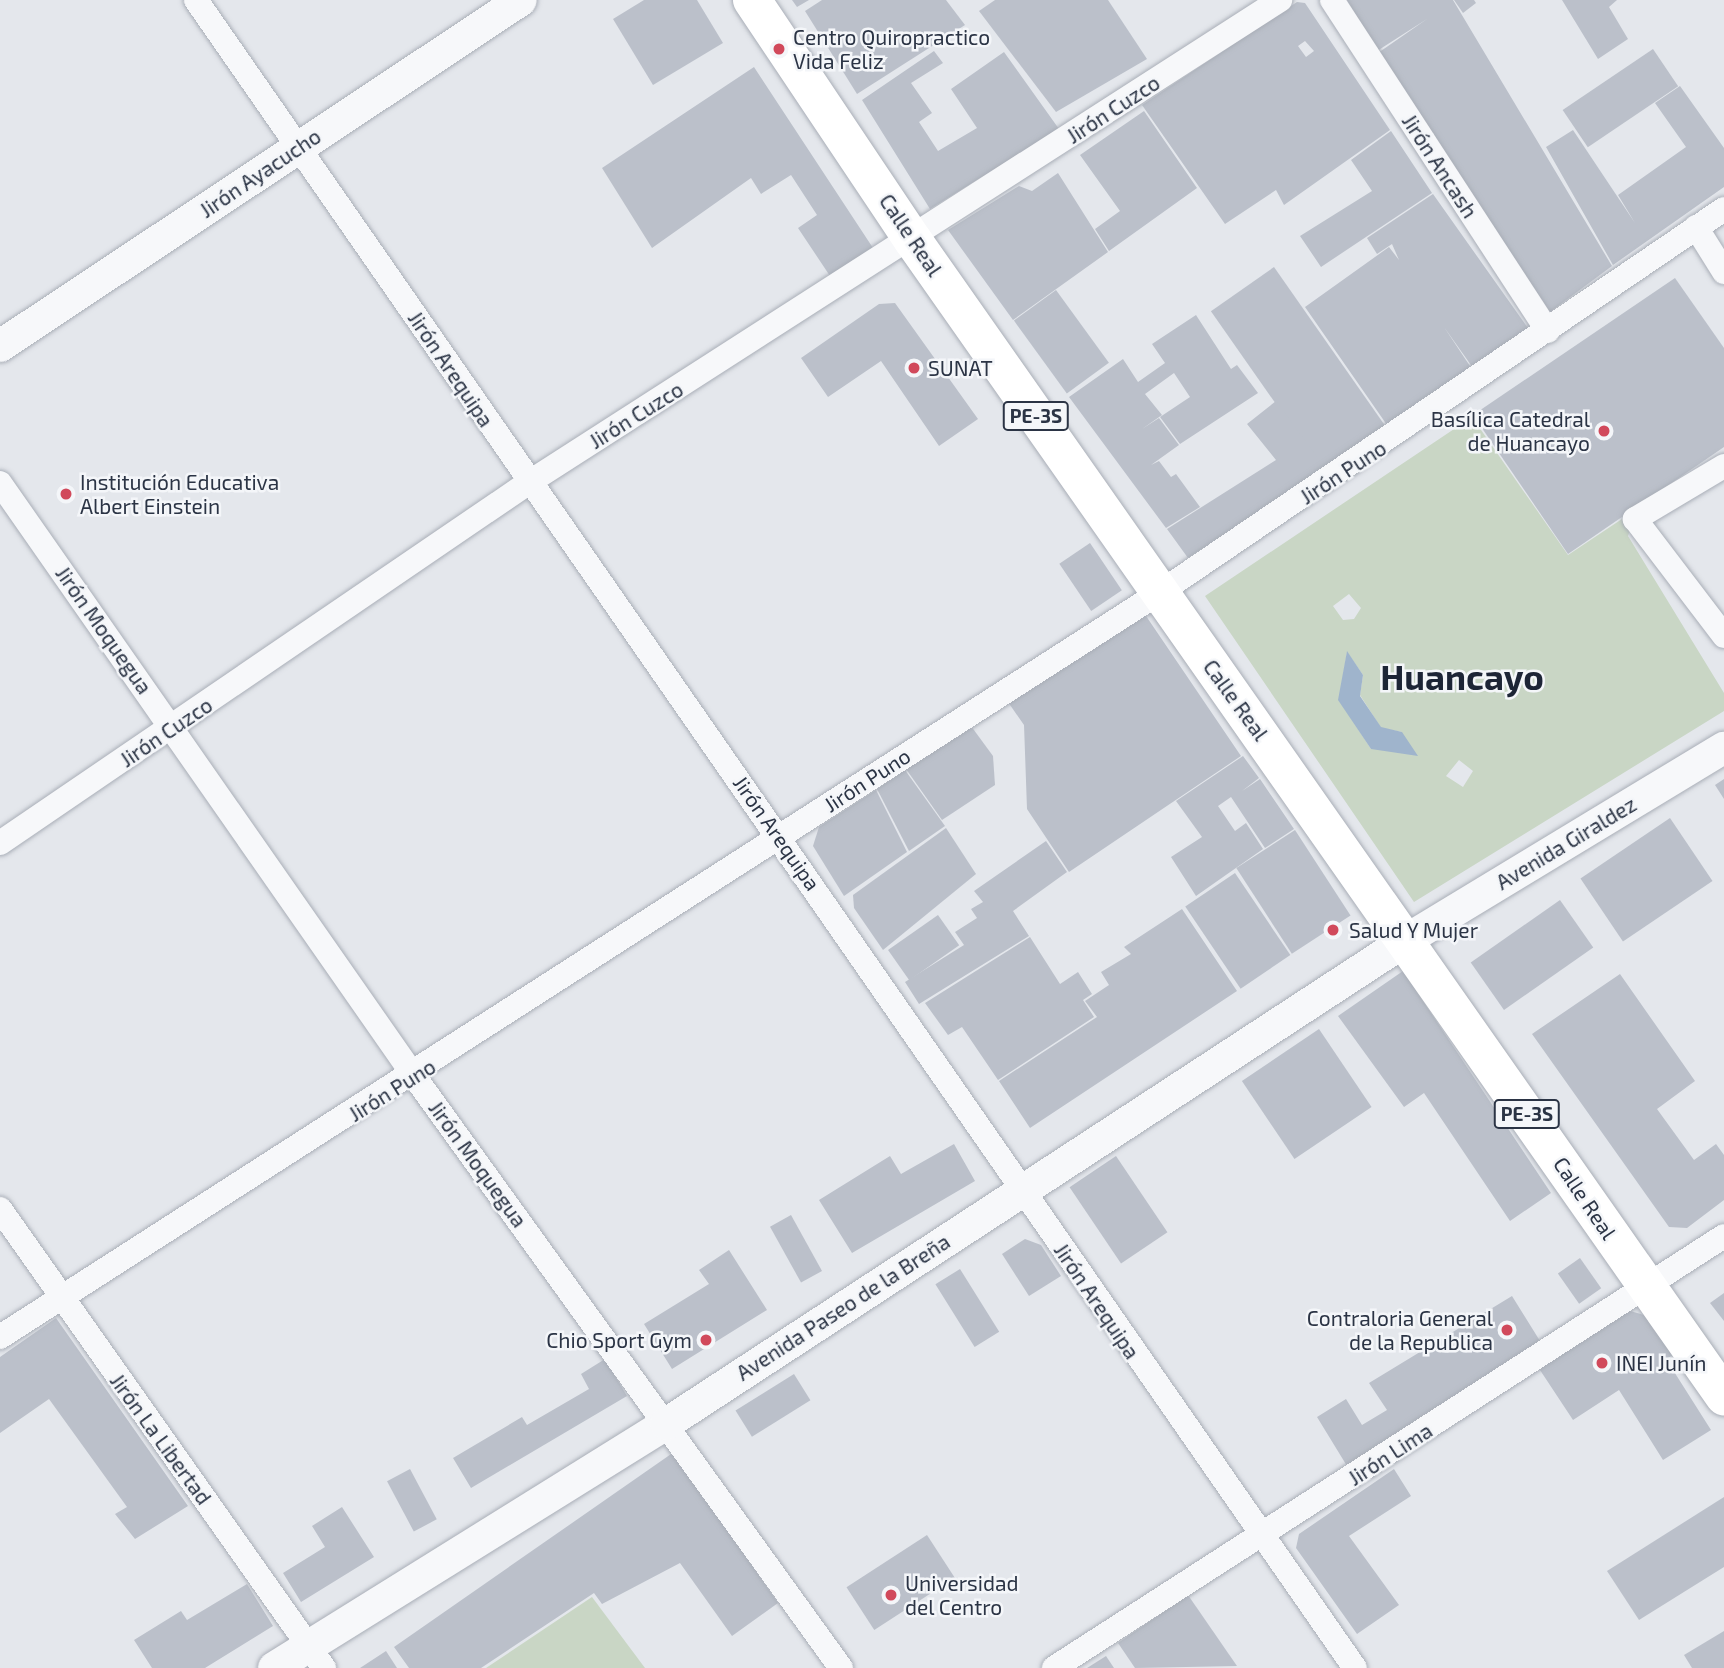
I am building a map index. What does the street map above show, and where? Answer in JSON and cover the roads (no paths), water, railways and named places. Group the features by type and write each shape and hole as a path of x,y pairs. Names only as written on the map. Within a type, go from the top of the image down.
{"highway":[{"name":"Calle Real","path":"752,0 912,239 1159,593 1408,939 1724,1396"}],"street":[{"name":"Jirón Arequipa","path":"196,0 299,146 528,483 779,837 1022,1192 1355,1668"},
{"name":"Jirón Ayacucho","path":"0,346 521,0"},
{"name":"Jirón Cuzco","path":"0,843 173,728 528,483 912,239 1280,0"},
{"name":"Jirón Ancash","path":"1332,0 1548,331"},
{"name":"Jirón Puno","path":"0,1337 414,1076 1159,593 1724,209"},
{"path":"1696,228 1724,272"},
{"path":"1724,466 1635,520 1724,636"},
{"name":"Jirón Moquegua","path":"0,483 414,1076 841,1668"},
{"name":"Avenida Giraldez","path":"1408,939 1724,748"},
{"name":"Avenida Paseo de la Breña","path":"274,1668 316,1657 666,1424 1408,939"},
{"name":"Jirón La Libertad","path":"0,1209 60,1299 316,1657"},
{"name":"Jirón Lima","path":"1054,1668 1724,1236"}],"water":[{"path":"1347,651 1363,675 1360,696 1381,727 1402,732 1418,756 1371,749 1338,700"}],"place":[{"name":"Centro Quiropractico Vida Feliz","path":"779,49"},
{"name":"SUNAT","path":"914,368"},
{"name":"Basílica Catedral de Huancayo","path":"1604,431"},
{"name":"Institución Educativa Albert Einstein","path":"66,494"},
{"name":"Salud Y Mujer","path":"1333,930"},
{"name":"Contraloria General de la Republica","path":"1507,1330"},
{"name":"Chio Sport Gym","path":"706,1340"},
{"name":"INEI Junín","path":"1602,1363"},
{"name":"Universidad del Centro","path":"891,1595"}],"district":[{"name":"Huancayo","path":"1462,676"}]}
